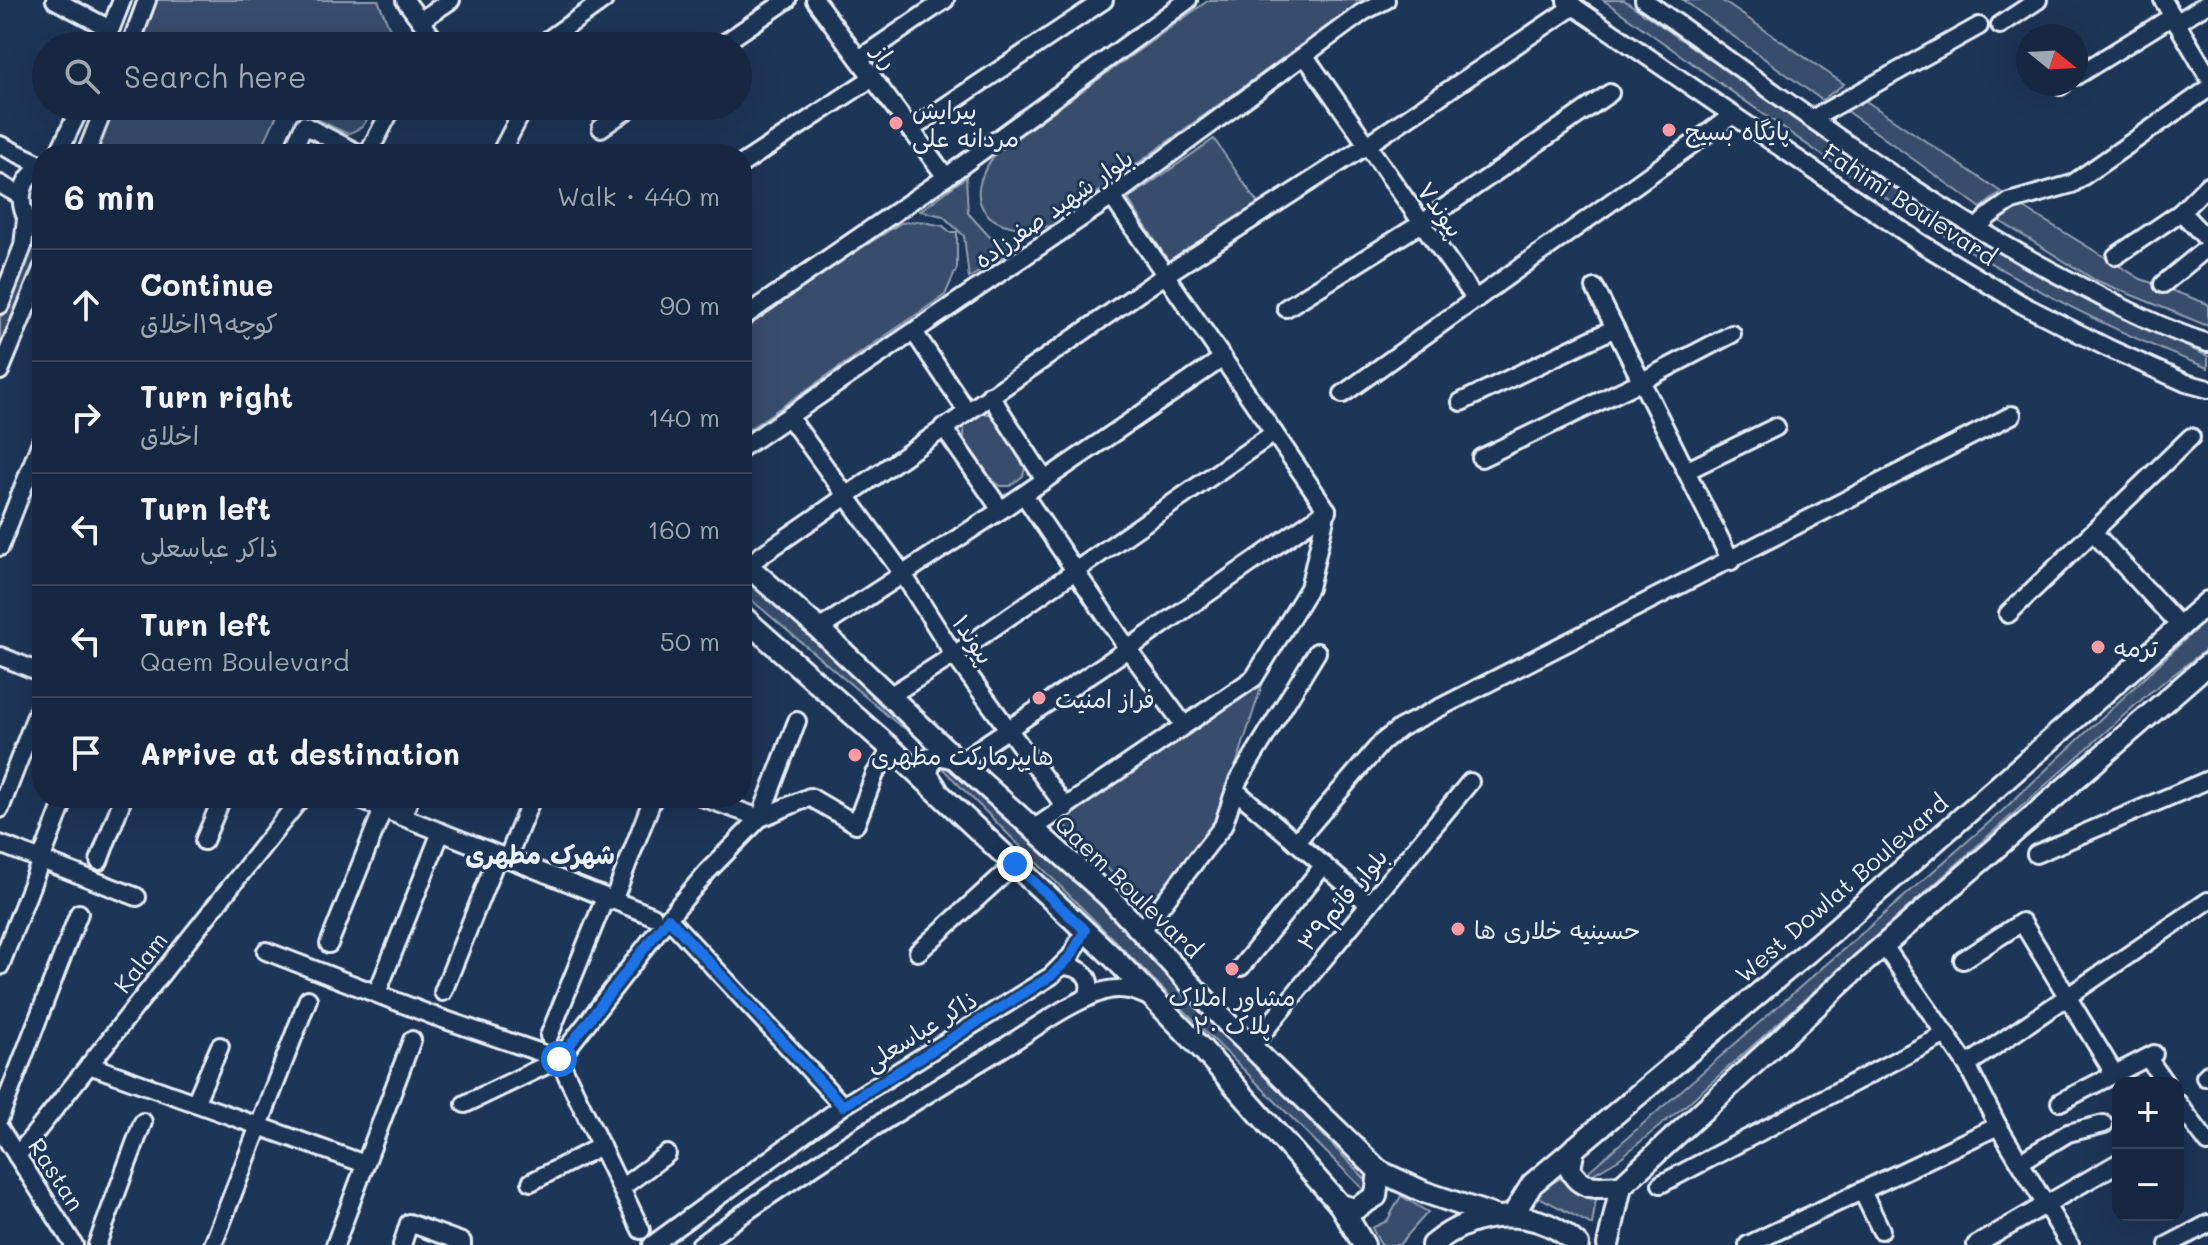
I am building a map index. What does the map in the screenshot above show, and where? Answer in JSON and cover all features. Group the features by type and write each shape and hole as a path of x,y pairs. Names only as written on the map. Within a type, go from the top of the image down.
{"main road":[{"name":"Qaem Boulevard","path":"752,570 1108,896 1251,1047 1379,1171 1424,1192 1504,1216 1547,1224 1578,1245"},
{"name":"West Dowlat Boulevard","path":"1504,1216 1532,1184 1845,920 2182,628 2208,602"},
{"path":"752,625 894,751 1153,998 1340,1205 1364,1245"},
{"path":"1608,1245 1621,1186 1974,864 2208,664"},
{"path":"894,751 912,754 921,751 926,739 923,726"},
{"path":"940,794 927,775 927,764 934,755 939,754 957,760"},
{"path":"1574,1148 1570,1169 1579,1182 1593,1188 1621,1186"},
{"path":"1340,1205 1355,1209 1376,1196 1379,1171"},
{"path":"1432,1245 1446,1233 1470,1222 1504,1216"}],"street":[{"path":"55,0 110,29"},
{"path":"109,32 122,0"},
{"path":"135,32 147,0"},
{"path":"405,0 429,32"},
{"path":"421,20 451,0"},
{"path":"558,32 604,0"},
{"path":"740,32 787,0"},
{"name":"راز","path":"815,0 946,177"},
{"path":"859,59 945,0"},
{"path":"910,130 1104,0"},
{"path":"752,311 946,177 1188,0"},
{"name":"بلوار شهید صفرزاده","path":"752,441 1112,197 1305,56 1366,6 1386,0"},
{"name":"Fahimi Boulevard","path":"1644,0 1812,119 1977,228 2044,268 2127,310 2208,343"},
{"path":"2000,25 2038,0"},
{"path":"2163,0 2208,76"},
{"path":"752,558 1165,275 1367,145 1569,3"},
{"name":"Fahimi Boulevard","path":"1569,3 1922,244 2023,305 2108,348 2186,383 2208,389"},
{"path":"2088,69 2208,3"},
{"path":"1812,119 1979,26"},
{"name":"پیوند۷","path":"1305,56 1476,300"},
{"path":"752,157 872,78"},
{"path":"1977,228 2009,202 2072,184 2208,89"},
{"path":"1286,308 1422,223 1610,93"},
{"path":"1343,394 1733,115"},
{"path":"63,144 74,120"},
{"path":"90,144 99,120"},
{"path":"373,144 386,120"},
{"path":"505,144 518,120"},
{"path":"601,128 613,120"},
{"path":"295,144 304,125 341,144"},
{"path":"0,145 32,161"},
{"path":"0,305 23,246 26,219 21,196 32,174"},
{"path":"0,184 21,196"},
{"path":"2116,256 2181,212 2208,185"},
{"path":"1033,829 1254,678 1309,588 1327,510 1112,197"},
{"path":"2163,284 2207,240 2181,212"},
{"path":"26,219 32,224"},
{"path":"1595,288 1731,561"},
{"path":"0,371 32,293"},
{"path":"1461,402 1615,328"},
{"path":"914,332 967,411"},
{"path":"1481,458 1732,334"},
{"path":"819,629 1024,495 1223,358"},
{"path":"990,395 1045,480"},
{"path":"1296,842 1382,742 1400,728 2012,415"},
{"name":"پیوند۱","path":"789,417 903,574 954,655 1007,730 1066,808"},
{"path":"943,427 1001,510"},
{"path":"1686,471 1776,427"},
{"path":"891,695 954,655 1274,433"},
{"path":"2008,614 2191,437"},
{"path":"0,547 32,479"},
{"path":"1024,495 1128,649 1184,725"},
{"path":"957,760 1128,649 1327,510"},
{"path":"2093,532 2182,628"},
{"path":"1142,930 1223,826 1235,790 1317,652"},
{"path":"0,656 32,669"},
{"path":"760,818 797,721"},
{"path":"0,809 32,726"},
{"path":"465,1104 559,1059 660,917 760,818 810,797 856,824 875,774 894,751"},
{"path":"2036,854 2208,780"},
{"name":"بلوار قائم۳۹","path":"1251,1047 1470,782"},
{"path":"1235,790 1369,904"},
{"path":"0,966 61,808"},
{"path":"99,861 119,808"},
{"path":"204,841 218,808"},
{"name":"Kalam","path":"17,1156 293,808"},
{"path":"402,817 406,808"},
{"path":"443,992 527,808"},
{"path":"549,1036 649,808"},
{"path":"732,808 760,818"},
{"path":"329,944 383,809 609,900 660,917 843,1106"},
{"path":"377,993 441,832"},
{"path":"0,844 137,897"},
{"path":"918,952 1015,864"},
{"path":"1241,967 1324,865"},
{"path":"1967,1065 2208,901"},
{"path":"0,1117 79,913"},
{"path":"1963,960 2022,922 2115,1075"},
{"name":"ذاکر عباسعلی","path":"652,1245 843,1106 1051,976 1079,945 1085,930"},
{"path":"1884,946 1967,1065 1998,1126 2022,1161 2070,1245"},
{"path":"266,951 559,1059 641,1230"},
{"path":"1062,966 1082,970 1089,978 1091,987 1087,998"},
{"path":"700,1245 775,1193 977,1064 1087,998 1108,990 1133,990 1153,998"},
{"path":"213,1245 308,999"},
{"path":"1661,1184 1941,1027"},
{"path":"335,1245 412,1040"},
{"path":"195,1103 220,1046"},
{"path":"2060,1102 2151,1056 2162,1077"},
{"path":"89,1065 365,1164"},
{"path":"97,1245 143,1122"},
{"path":"2184,1123 2208,1143"},
{"path":"2022,1161 2068,1133 2104,1124"},
{"path":"1748,1245 1863,1193 1998,1126"},
{"name":"Rastan","path":"0,1129 74,1245"},
{"path":"531,1182 601,1146"},
{"path":"621,1188 667,1154"},
{"path":"1976,1245 2112,1166"},
{"path":"1863,1193 1881,1230"},
{"path":"402,1245 409,1223 462,1242 462,1245"},
{"path":"2168,1245 2208,1224"}],"shaded area":[{"path":"155,0 378,0 391,32 142,32"},
{"path":"1209,0 1363,0 1051,226 1012,227 986,213 980,202 979,187 997,152"},
{"path":"1603,0 1624,0 1940,219 2104,310 2208,356 2208,368 2126,334 1969,251 1821,154"},
{"path":"1683,0 1721,0 1844,84 1822,100"},
{"path":"1860,97 2001,192 1981,208 1845,110"},
{"path":"106,120 275,120 264,144 97,144"},
{"path":"318,120 367,120 362,127 348,134"},
{"path":"1214,139 1261,208 1173,268 1128,199"},
{"path":"966,177 968,213 990,237 1021,245 969,278 964,236 943,216 920,211"},
{"path":"2019,205 2141,279 2208,304 2208,326 2095,280 1995,218"},
{"path":"918,221 957,232 957,268 945,295 752,427 752,324 833,266 901,223"},
{"path":"32,245 32,268 0,349 0,318"},
{"path":"977,411 992,415 1020,455 1025,467 1023,476 1010,486 1001,486 993,481 964,439 964,423"},
{"path":"752,581 809,626 914,732 894,721 752,600"},
{"path":"2208,618 2208,648 2148,694 1686,1105 1619,1159 1586,1178 1590,1170 2000,813"},
{"path":"1262,685 1218,821 1149,911 1059,819"},
{"path":"945,762 1095,897 1370,1184 1366,1192 938,764"},
{"path":"1565,1175 1569,1187 1596,1199 1592,1225 1535,1195"},
{"path":"1401,1196 1428,1212 1399,1245 1381,1245 1372,1228 1387,1221"}],"place":[{"name":"پیرایش مردانه علی","path":"896,123"},
{"name":"پایگاه بسیج","path":"1669,130"},
{"name":"ترمه","path":"2098,647"},
{"name":"فراز امنیت","path":"1039,698"},
{"name":"هایپرمارکت مطهری","path":"855,755"},
{"name":"حسینیه خلاری ها","path":"1458,929"},
{"name":"مشاور املاک پلاک ۲۰","path":"1232,969"}],"district":[{"name":"شهرک مطهری","path":"540,854"}],"route":[{"path":"559,1059 668,918 843,1106 1051,976 1079,945 1085,930 1015,864"}]}
